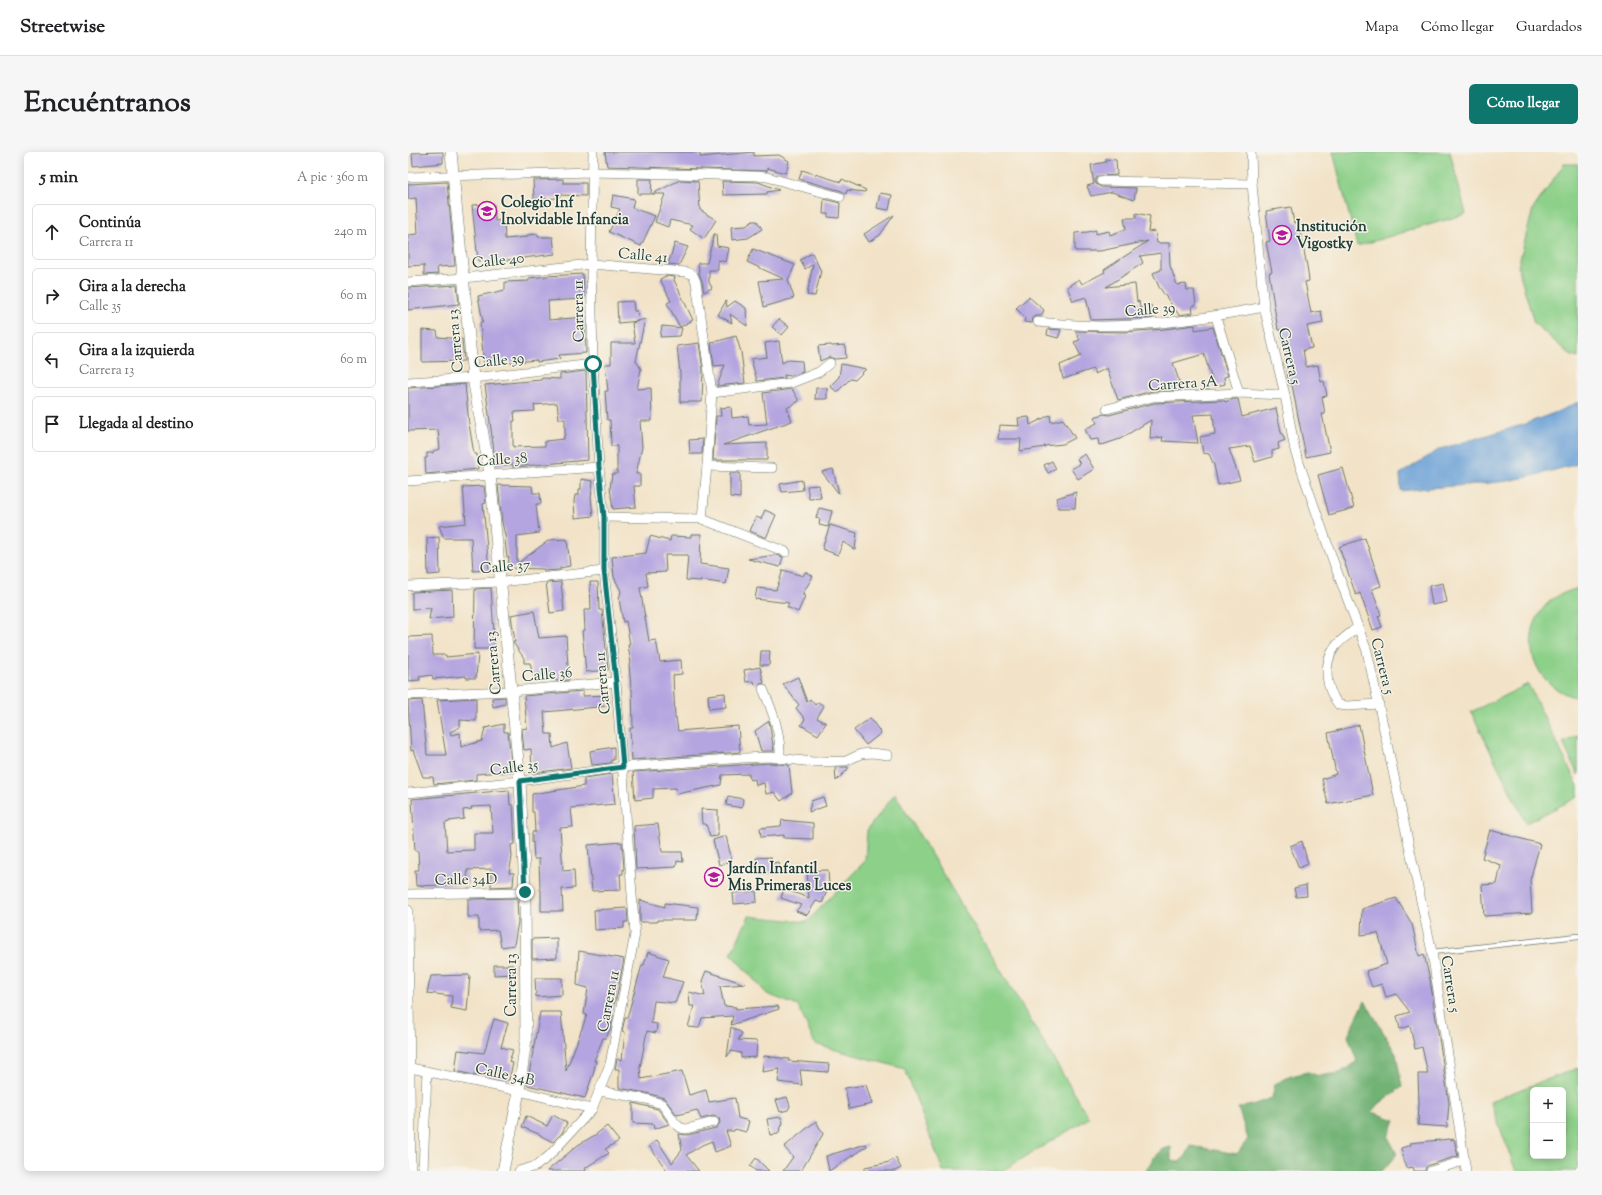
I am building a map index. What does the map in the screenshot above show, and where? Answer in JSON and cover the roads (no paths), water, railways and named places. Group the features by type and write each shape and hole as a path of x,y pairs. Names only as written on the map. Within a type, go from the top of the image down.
{"street":[{"name":"Carrera 13","path":"451,152 473,378 490,474 520,781 525,892 526,1039 519,1091 503,1171"},
{"name":"Carrera 11","path":"519,1171 536,1166 549,1156 592,1109 610,1064 635,934 616,682 604,570 604,517 599,467 593,364 591,264 593,152"},
{"name":"Carrera 5","path":"1251,152 1252,184 1264,307 1285,395 1295,451 1335,566 1367,651 1432,952 1463,1161 1466,1171"},
{"path":"408,177 592,172 756,176 767,177 840,197"},
{"path":"1101,181 1252,184"},
{"name":"Calle 41","path":"591,264 686,272 693,275 696,282 712,393"},
{"name":"Calle 40","path":"408,282 464,278 591,264"},
{"name":"Calle 39","path":"1038,322 1105,326 1143,324 1216,317 1264,307"},
{"name":"Carrera 5A","path":"1216,317 1239,393"},
{"path":"702,519 712,393 791,383 819,372 830,363"},
{"name":"Calle 39","path":"408,382 473,378 593,364"},
{"name":"Carrera 5A","path":"1107,409 1153,397 1239,393 1285,395"},
{"path":"707,466 772,468"},
{"name":"Calle 38","path":"408,481 599,467"},
{"path":"604,517 702,519 786,552"},
{"name":"Calle 37","path":"408,586 500,582 604,570"},
{"path":"1358,627 1335,647 1330,655 1326,674 1330,690 1334,699 1339,705 1379,704"},
{"name":"Calle 36","path":"408,695 511,691 616,682"},
{"path":"763,689 774,712 778,728 781,743 780,758"},
{"name":"Calle 35","path":"408,793 520,781 623,767 743,758 780,758 820,762 846,761 861,754 872,753 888,755"},
{"name":"Calle 34D","path":"408,894 525,892"},
{"path":"408,910 412,1171"},
{"name":"Calle 34B","path":"411,1068 519,1091 592,1109"},
{"path":"423,1171 427,1071"},
{"path":"599,1091 646,1099 662,1104 676,1124 681,1128 686,1129 714,1122"},
{"path":"1431,1171 1463,1161"}],"lane":[{"path":"1432,952 1578,936"}],"water":[{"path":"1578,402 1578,464 1507,481 1401,491 1400,474 1440,449 1522,425 1562,410"}],"place":[{"name":"Colegio Inf Inolvidable Infancia","path":"487,211"},
{"name":"Institución Vigostky","path":"1282,235"},
{"name":"Jardín Infantil Mis Primeras Luces","path":"714,877"}]}
